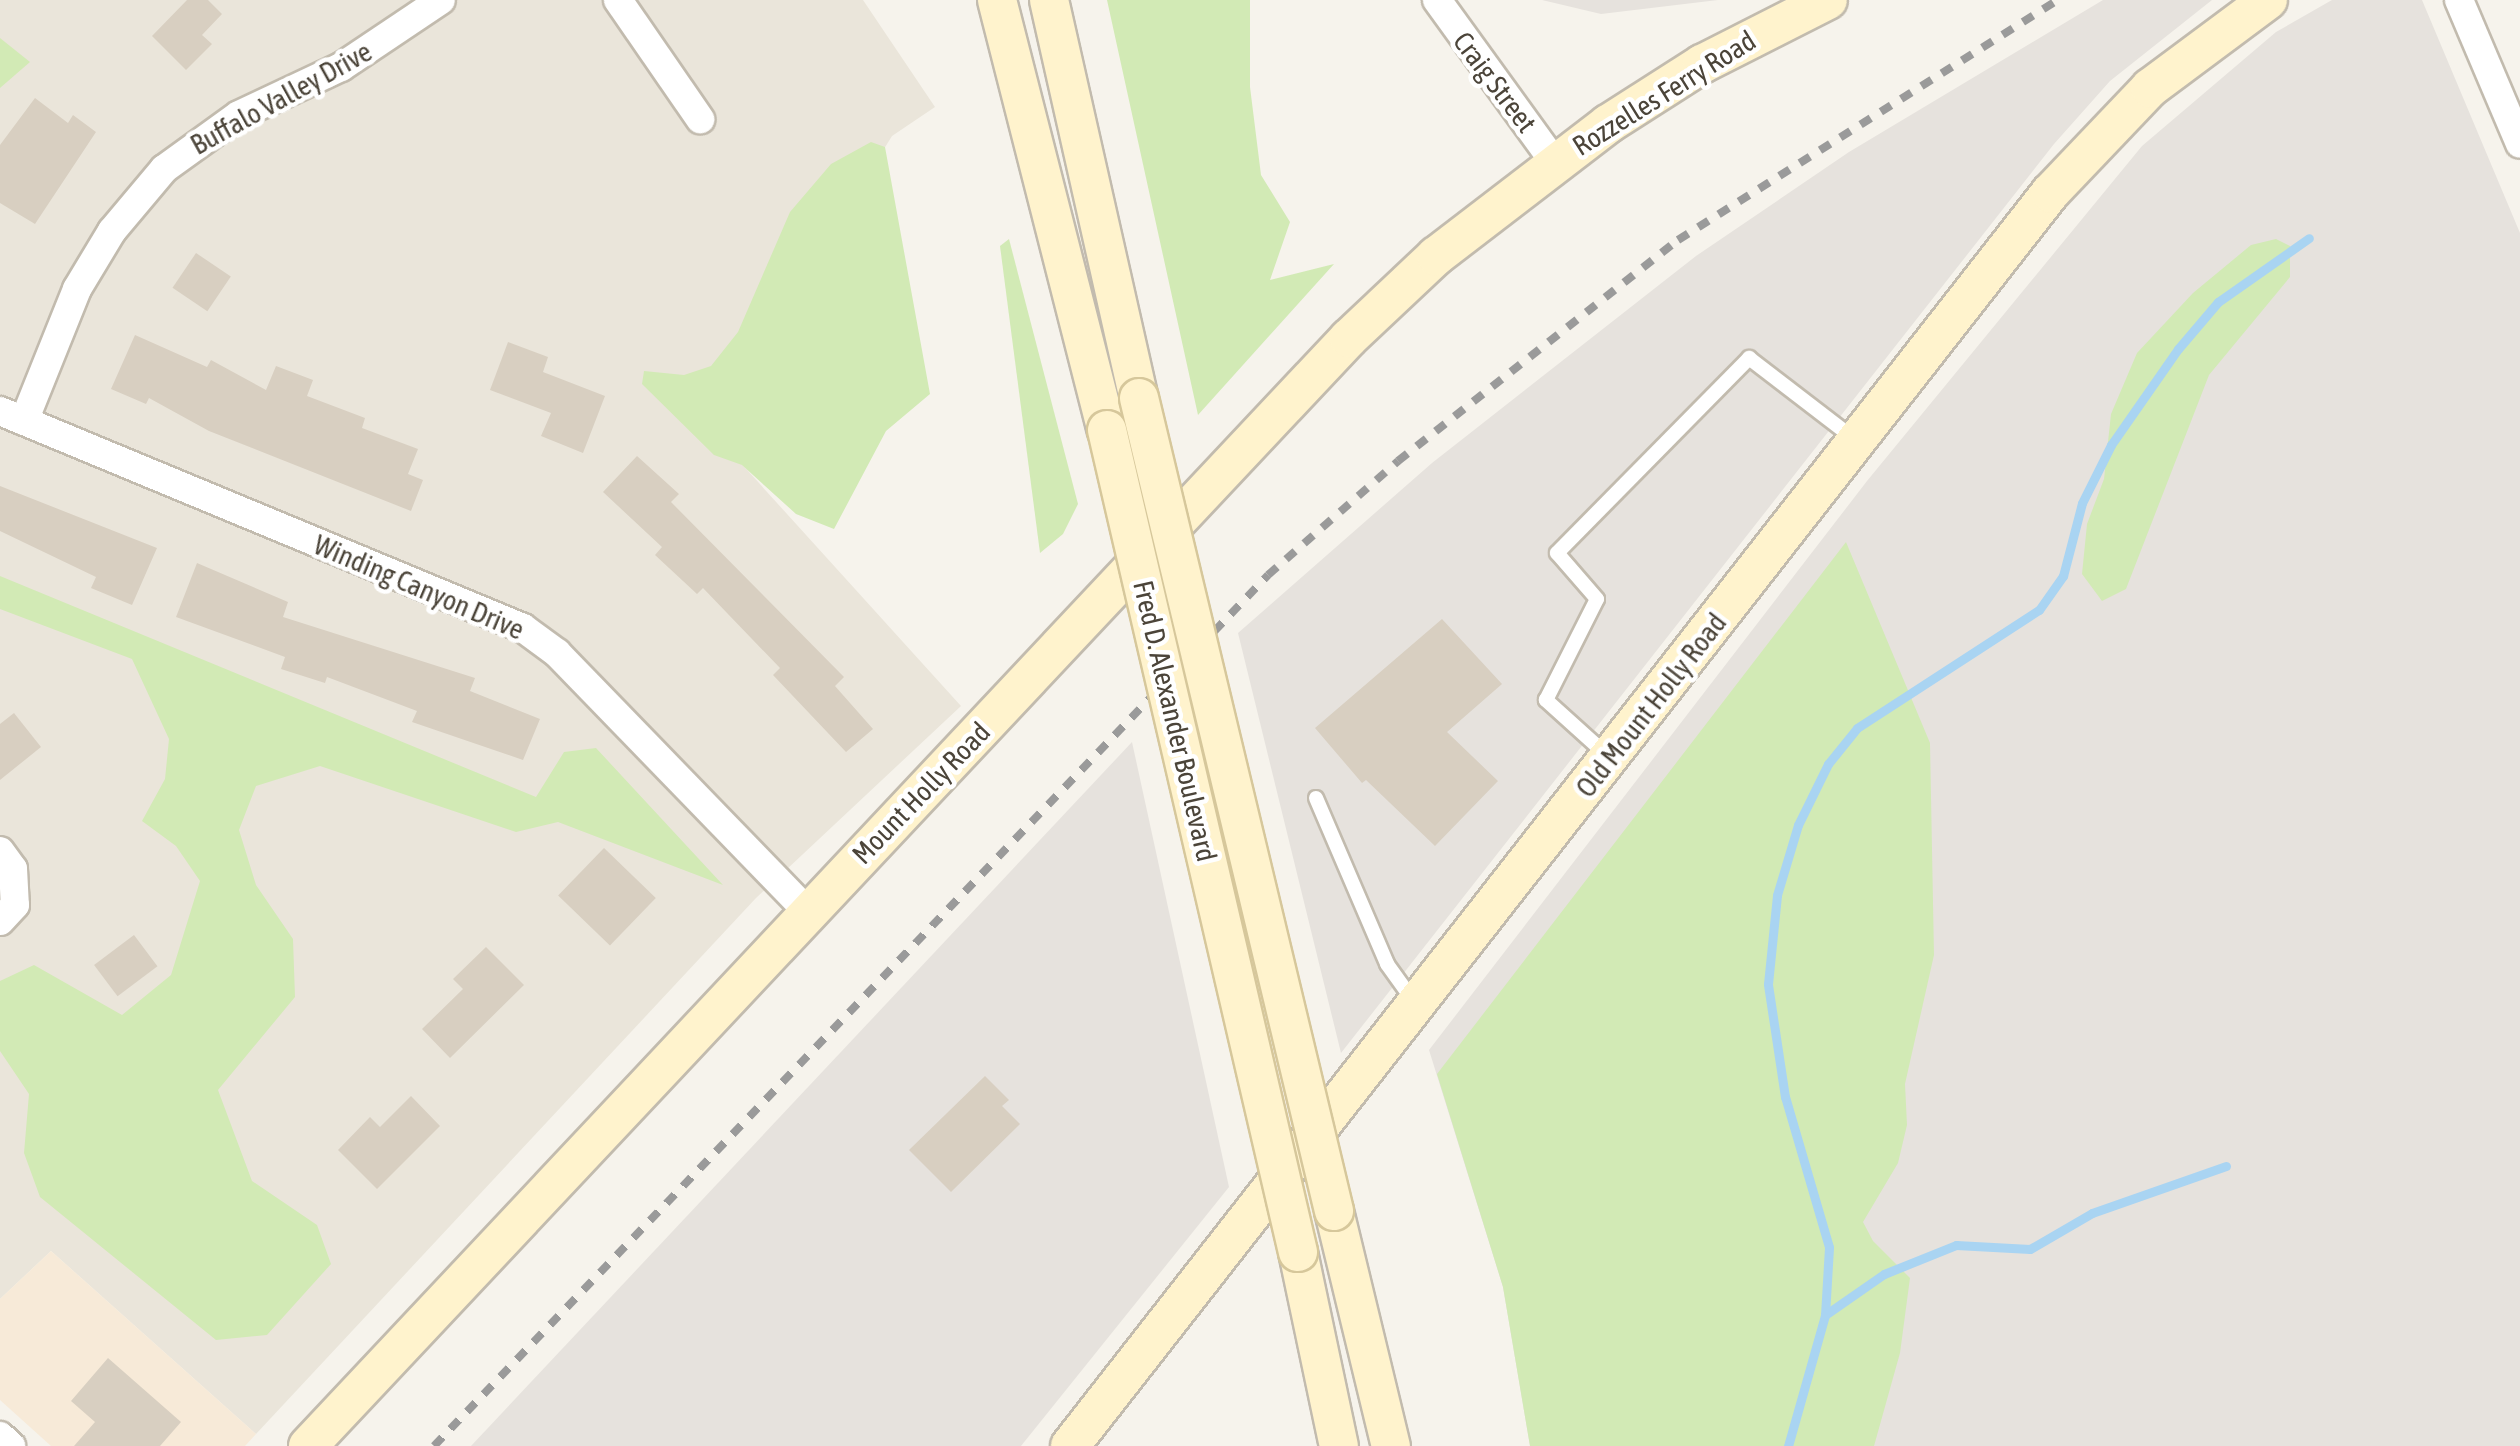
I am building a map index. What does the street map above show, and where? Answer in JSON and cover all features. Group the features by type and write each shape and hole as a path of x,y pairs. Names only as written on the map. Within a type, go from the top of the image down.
{"street":[{"name":"Buffalo Valley Drive","path":"12,416 77,289 112,231 164,169 238,115 341,67 441,0"},
{"path":"618,0 700,119"},
{"name":"Fred D. Alexander Boulevard","path":"997,0 1107,430 1298,1252 1339,1446"},
{"name":"Fred D. Alexander Boulevard","path":"1049,0 1140,398 1391,1446"},
{"name":"Craig Street","path":"1436,0 1555,163"},
{"name":"Rozzelles Ferry Road","path":"1555,163 1651,94 1828,0"},
{"name":"Old Mount Holly Road","path":"1070,1446 1856,440 2087,152 2150,88 2268,0"},
{"path":"2459,0 2520,144"},
{"name":"Mount Holly Road","path":"308,1446 1349,338 1436,256 1555,163"},
{"name":"Winding Canyon Drive","path":"12,416 523,628 557,653 808,912"},
{"path":"0,852 13,869 8,913"},
{"path":"0,1436 10,1446"}],"lane":[{"path":"1611,758 1546,700 1598,598 1557,553 1749,358 1856,440"},
{"path":"1316,798 1388,964 1416,1004"}],"shaded area":[{"path":"0,0 863,0 935,107 892,136 710,429 961,706 756,898 256,1434 51,1251 0,1299"},
{"path":"1542,0 1718,0 1601,14"},
{"path":"2103,0 2212,0 2110,81 2054,144 1341,1053 1238,633 1432,463 1696,256 1849,152"},
{"path":"2332,0 2422,0 2520,233 2520,1446 1530,1446 1503,1287 1429,1050 1867,481 2142,146 2276,32"},
{"path":"1132,742 1229,1187 1021,1446 471,1446"},
{"path":"51,1251 256,1434 245,1446 51,1446 0,1400 0,1299"}],"green space":[{"path":"1107,0 1250,0 1250,87 1261,175 1290,222 1270,280 1334,264 1198,415"},
{"path":"0,38 30,62 0,88"},
{"path":"871,142 885,147 930,394 886,431 834,529 796,514 742,465 714,455 642,384 644,371 684,375 711,366 738,332 790,212 831,164"},
{"path":"1009,239 1078,504 1063,534 1040,553 1000,246"},
{"path":"2276,239 2290,246 2290,277 2209,375 2126,589 2102,601 2082,574 2087,524 2104,479 2111,414 2137,353 2193,293 2251,245"},
{"path":"1846,542 1930,743 1934,955 1905,1084 1907,1125 1898,1163 1863,1222 1873,1241 1910,1278 1900,1353 1874,1446 1530,1446 1503,1287 1437,1074"},
{"path":"0,576 536,797 564,752 596,748 723,885 558,822 516,832 320,766 256,786 239,830 256,885 293,939 295,997 218,1090 252,1181 317,1225 331,1264 267,1335 216,1340 40,1197 24,1153 29,1094 0,1051 0,981 34,965 122,1015 171,975 200,881 176,846 142,821 165,779 169,739 132,659 0,609"}],"building":[{"path":"187,0 208,0 222,14 202,35 212,44 186,70 152,36"},
{"path":"35,98 68,123 73,115 96,132 35,224 0,203 0,145"},
{"path":"196,253 231,276 207,311 173,288"},
{"path":"135,335 207,367 211,360 266,390 276,366 313,380 307,396 365,418 362,428 418,449 408,474 423,480 411,511 209,431 149,398 146,404 111,389"},
{"path":"508,342 548,357 543,372 605,396 583,453 541,436 551,413 490,390"},
{"path":"637,456 679,494 671,502 844,677 835,686 873,729 846,752 773,675 780,668 703,588 697,594 655,555 662,547 603,492"},
{"path":"0,486 157,548 132,605 91,588 96,577 0,531"},
{"path":"197,563 288,602 283,617 475,678 470,691 540,719 523,760 412,722 417,711 327,677 325,683 281,669 285,657 176,617"},
{"path":"1442,619 1502,684 1447,732 1498,781 1435,846 1366,780 1362,783 1315,728"},
{"path":"14,713 41,747 0,780 0,724"},
{"path":"604,848 656,898 610,945 558,895"},
{"path":"134,935 157,966 118,996 94,965"},
{"path":"486,947 524,985 450,1058 422,1029 463,989 453,979"},
{"path":"985,1076 1009,1100 1002,1106 1020,1124 951,1192 909,1150"},
{"path":"411,1096 440,1126 377,1189 338,1150 370,1117 380,1127"},
{"path":"108,1358 181,1422 160,1446 74,1446 95,1422 71,1401"}],"waterway":[{"path":"1788,1446 1825,1315 1829,1247 1785,1097 1768,984 1777,895 1798,825 1828,764 1857,728 2039,610 2063,576 2082,503 2111,445 2178,349 2218,302 2309,238"},
{"path":"1825,1315 1884,1274 1956,1245 2030,1249 2092,1213 2226,1166"}],"railway":[{"path":"434,1446 1268,575 1398,461 1678,240 2058,0"}]}
